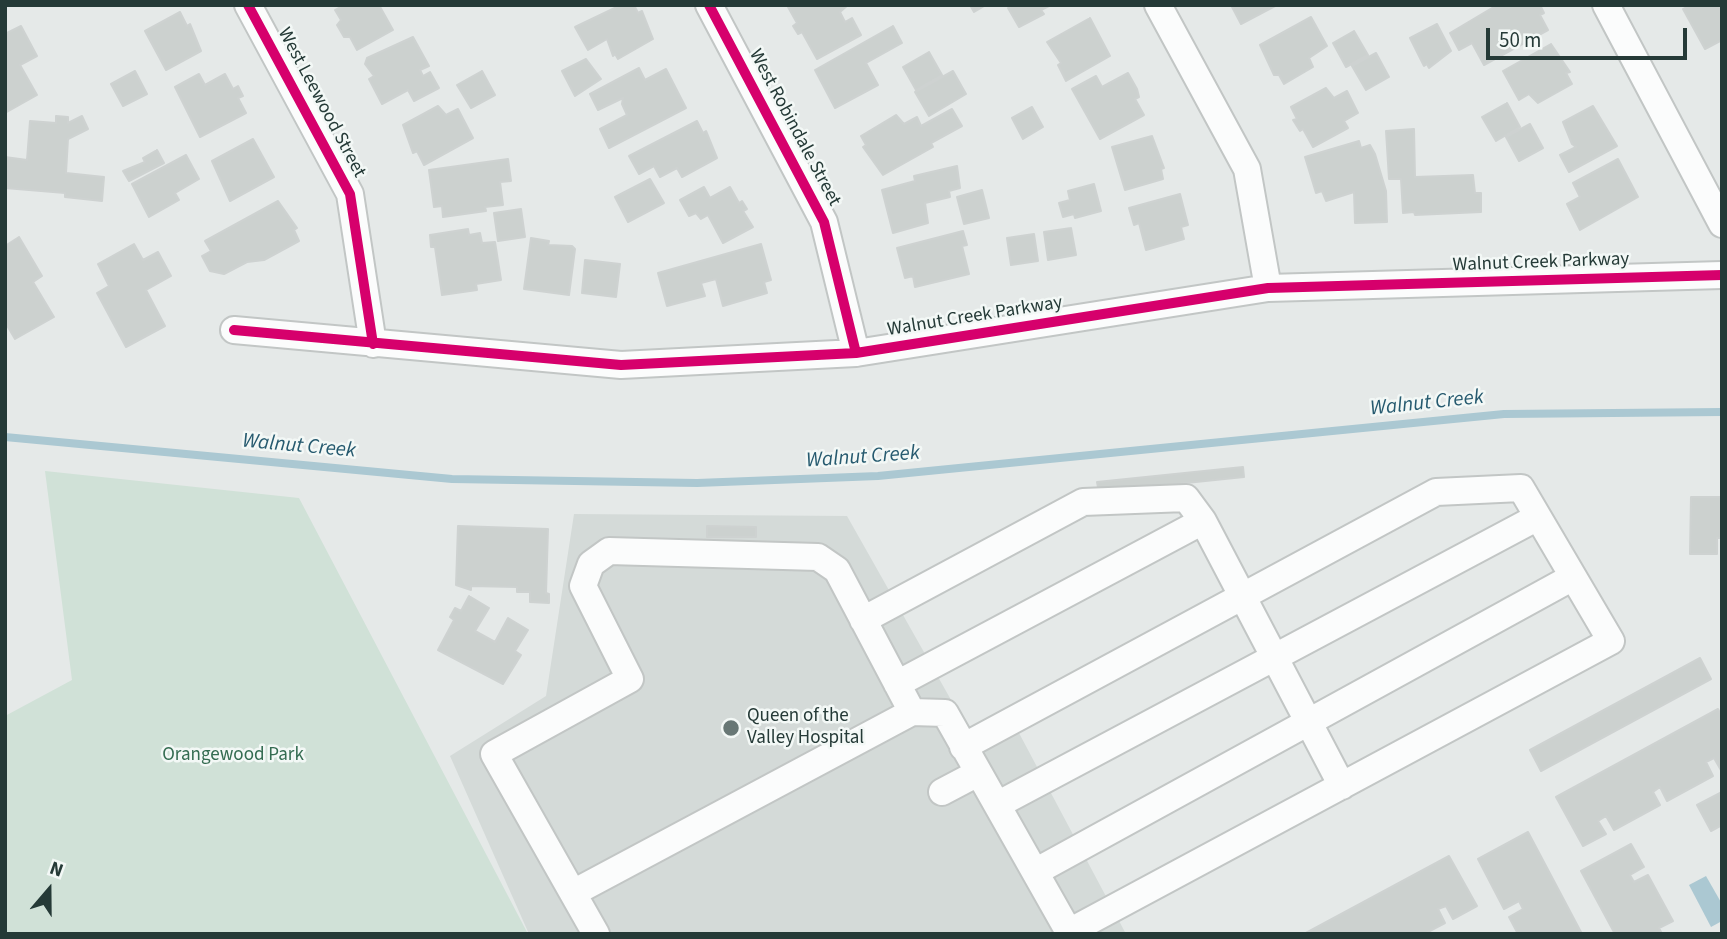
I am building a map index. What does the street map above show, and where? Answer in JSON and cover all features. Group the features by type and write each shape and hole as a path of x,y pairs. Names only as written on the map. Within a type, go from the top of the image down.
{"street":[{"name":"West Leewood Street","path":"248,5 350,194 373,344"},
{"name":"West Robindale Street","path":"709,5 824,222 856,354"},
{"path":"1158,5 1247,169 1268,288"},
{"path":"1606,5 1722,223"},
{"name":"Walnut Creek Parkway","path":"234,330 621,365 856,354 1268,288 1722,275"},
{"path":"573,894 912,712 945,713 963,747 1070,933 1611,641 1521,488 1436,492 963,747"},
{"path":"863,620 1083,502 1186,498 1203,521 1342,786"},
{"path":"997,805 1538,517"},
{"path":"897,684 1203,521"},
{"path":"596,934 494,754 630,679 583,586 591,564 609,551 818,557 838,570 912,712"},
{"path":"1035,872 1573,577"},
{"path":"942,792 978,773"}],"shaded area":[{"name":"Queen of the Valley Hospital","path":"574,514 847,516 972,737 1011,718 1126,934 529,934 450,756 546,696"}],"green space":[{"name":"Orangewood Park","path":"45,471 299,498 528,934 5,934 5,716 72,680"}],"water":[{"path":"1706,876 1722,904 1722,921 1711,927 1689,885"}],"building":[{"path":"344,5 379,5 393,30 357,50 350,37 344,37 337,25 341,20 335,10"},
{"path":"621,5 634,5 638,13 642,11 653,39 618,59 615,54 613,56 607,39 588,50 575,27"},
{"path":"848,5 840,12 845,22 852,18 861,35 817,59 802,32 798,34 793,26 797,23 788,7"},
{"path":"970,5 986,5 974,12"},
{"path":"1013,5 1051,5 1041,10 1044,14 1019,27 1008,8"},
{"path":"1231,5 1277,5 1241,24"},
{"path":"1497,5 1540,5 1544,13 1540,15 1548,30 1484,65 1472,43 1459,50 1450,33"},
{"path":"1690,5 1722,5 1722,40 1705,49 1683,9"},
{"path":"180,12 187,26 190,24 201,51 166,70 145,31"},
{"path":"1311,17 1327,46 1309,58 1313,67 1284,84 1279,75 1274,75 1260,45"},
{"path":"1090,18 1110,56 1066,81 1058,65 1061,63 1047,42"},
{"path":"1437,24 1451,51 1429,68 1427,64 1424,66 1410,38"},
{"path":"21,26 37,56 20,65 37,95 5,113 5,34"},
{"path":"893,26 902,43 866,63 878,85 835,108 815,70"},
{"path":"1354,31 1368,55 1346,67 1333,43"},
{"path":"413,37 429,66 420,70 423,76 430,72 439,88 414,101 408,90 382,104 369,79 374,76 365,64 367,58"},
{"path":"1551,44 1570,72 1566,73 1572,84 1538,103 1529,94 1519,100 1503,71"},
{"path":"929,52 942,75 916,90 903,67"},
{"path":"1376,53 1389,77 1366,90 1352,66"},
{"path":"586,59 601,79 575,96 562,71"},
{"path":"639,68 645,80 666,69 686,108 609,148 600,129 627,115 622,104 623,98 598,110 590,94"},
{"path":"135,71 147,94 123,106 111,84"},
{"path":"482,71 495,95 471,108 457,85"},
{"path":"953,71 966,94 929,116 915,92"},
{"path":"1128,73 1137,89 1139,97 1135,99 1144,115 1100,139 1072,89 1096,76 1102,87"},
{"path":"199,74 205,85 225,74 233,89 238,86 243,96 238,98 246,113 200,137 175,87"},
{"path":"1326,88 1334,98 1347,91 1358,113 1344,121 1348,128 1313,147 1303,129 1300,131 1293,120 1297,119 1291,107"},
{"path":"1507,103 1520,127 1496,141 1482,117"},
{"path":"438,106 446,115 458,109 473,138 424,165 417,151 413,153 403,125"},
{"path":"1593,106 1617,146 1569,172 1560,155 1576,147 1572,144 1563,122"},
{"path":"1032,107 1043,127 1023,139 1012,118"},
{"path":"952,109 962,126 931,143 933,147 883,175 863,147 866,145 861,136 896,115 904,124 917,117 921,126"},
{"path":"56,116 68,117 68,123 82,116 88,129 68,139 66,173 104,177 102,201 65,197 65,193 5,188 5,157 27,160 30,121 56,123"},
{"path":"697,121 703,133 706,131 717,158 682,177 677,168 660,177 654,166 639,174 629,156"},
{"path":"1530,124 1543,148 1519,161 1506,137"},
{"path":"1414,129 1415,177 1473,175 1475,193 1481,193 1481,212 1415,215 1414,212 1403,213 1401,179 1389,179 1386,131"},
{"path":"1152,136 1164,168 1161,169 1163,179 1125,190 1112,147"},
{"path":"253,139 274,177 230,201 212,161"},
{"path":"1359,141 1361,148 1370,145 1375,154 1386,191 1387,222 1355,223 1354,192 1326,201 1322,191 1316,193 1305,157"},
{"path":"157,150 164,163 129,181 123,171 145,162 143,158"},
{"path":"186,155 199,179 175,193 179,200 149,217 132,184"},
{"path":"508,159 511,181 500,182 503,205 485,207 486,211 443,217 442,206 434,207 429,170"},
{"path":"1618,159 1638,197 1580,230 1567,204 1580,197 1573,183"},
{"path":"957,166 960,188 949,191 950,197 925,203 928,223 893,233 882,190 915,181 914,176"},
{"path":"650,179 664,203 628,222 615,197"},
{"path":"1094,184 1101,211 1075,218 1074,214 1063,217 1059,203 1070,200 1068,191"},
{"path":"704,187 710,198 730,187 739,203 742,201 747,209 743,211 753,227 723,243 708,215 701,219 696,213 689,216 680,200"},
{"path":"982,190 989,218 964,224 957,197"},
{"path":"1180,194 1188,225 1181,227 1184,239 1146,250 1139,223 1134,225 1129,208"},
{"path":"278,201 297,228 294,230 299,241 264,260 247,262 224,274 210,271 202,256 211,251 205,241"},
{"path":"521,209 525,237 498,241 494,213"},
{"path":"1071,228 1076,255 1048,260 1044,232"},
{"path":"468,229 469,235 480,233 482,243 495,242 501,280 476,284 477,290 442,295 435,247 431,247 430,235"},
{"path":"963,231 967,245 962,246 969,274 915,287 913,276 905,278 897,248"},
{"path":"1034,234 1038,261 1011,265 1007,238"},
{"path":"19,237 42,276 33,282 54,317 15,339 5,322 5,246"},
{"path":"531,238 549,241 548,245 572,246 575,249 569,295 524,289"},
{"path":"134,244 143,260 158,252 171,276 146,290 165,326 126,347 97,293 109,286 98,264"},
{"path":"761,244 771,280 764,282 767,293 723,306 716,279 701,283 705,296 667,306 658,273"},
{"path":"585,260 620,264 616,297 582,293"},
{"path":"1243,467 1244,477 1099,492 1097,482"},
{"path":"1691,497 1722,497 1722,538 1717,538 1717,554 1690,554"},
{"path":"458,526 548,529 546,593 549,594 549,603 530,602 530,592 517,592 517,587 471,586 471,590 456,585"},
{"path":"707,526 756,527 756,537 707,537"},
{"path":"469,596 489,608 475,631 495,642 508,618 528,630 515,651 521,655 503,684 438,650 454,620 450,617 455,608 461,611"},
{"path":"1700,658 1711,679 1541,771 1530,750"},
{"path":"1718,709 1722,717 1722,772 1714,758 1706,762 1713,776 1667,801 1660,787 1653,792 1660,805 1614,830 1606,816 1598,821 1606,834 1583,846 1556,797"},
{"path":"1722,792 1722,825 1711,831 1697,805"},
{"path":"1528,832 1582,934 1518,934 1509,917 1523,909 1519,901 1504,909 1478,859"},
{"path":"1631,844 1644,867 1630,875 1634,882 1648,875 1673,921 1659,928 1662,934 1615,934 1581,871"},
{"path":"1449,856 1477,906 1453,919 1446,906 1438,909 1445,923 1424,934 1304,934"}],"waterway":[{"name":"Walnut Creek","path":"5,437 452,479 697,483 878,476 1504,414 1722,412"}],"cycle path":[{"path":"248,5 350,194 373,344"},
{"path":"709,5 824,222 856,353"},
{"path":"234,330 621,365 856,353 1268,288 1722,275"}],"place":[{"name":"Queen of the Valley Hospital","path":"731,728"}]}
